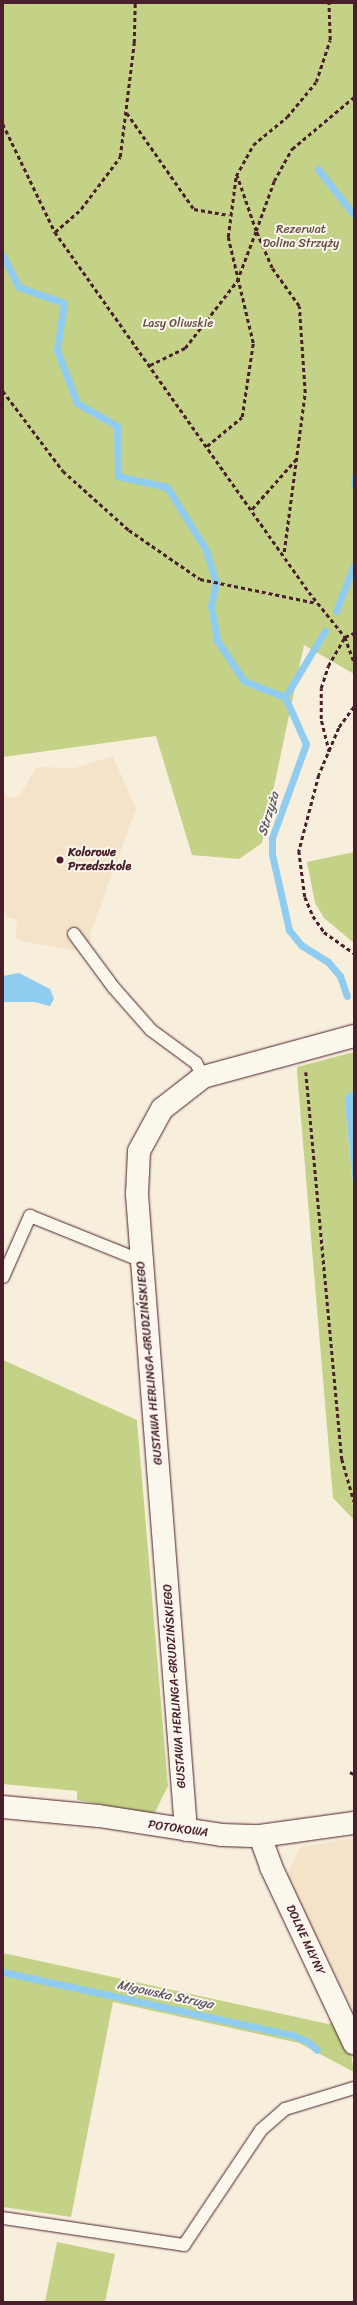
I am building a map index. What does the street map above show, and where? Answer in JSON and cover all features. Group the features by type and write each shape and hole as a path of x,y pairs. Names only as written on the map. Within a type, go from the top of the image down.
{"street":[{"name":"GUSTAWA HERLINGA-GRUDZIŃSKIEGO","path":"186,1830 137,1194 139,1151 162,1109 203,1077 354,1036"},
{"name":"POTOKOWA","path":"3,1807 99,1816 186,1830 260,1836 354,1823"},
{"name":"DOLNE MŁYNY","path":"260,1836 354,2044"}],"lane":[{"path":"74,934 135,1012 166,1042 196,1063 203,1077"},
{"path":"3,1277 30,1216 142,1261"},
{"path":"3,2218 184,2245 261,2130 285,2109 354,2088"}],"path":[{"path":"55,232 81,209 120,157 127,113 135,3"},
{"path":"207,446 242,418 252,343 228,237 228,215 236,176 253,145 287,117 316,82 330,40 329,3"},
{"path":"150,365 185,348 237,281 274,181 292,149 354,97"},
{"path":"127,113 194,209 228,215"},
{"path":"3,124 55,232 318,603 345,637 354,662"},
{"path":"236,176 256,231 272,268 299,306 305,393 298,456 284,553"},
{"path":"3,391 63,472 129,530 200,579 318,603"},
{"path":"252,509 298,456"},
{"path":"329,753 321,719 320,688 328,666 345,637 354,633"},
{"path":"354,707 339,728 302,833 300,871 313,916 324,932 354,953"},
{"path":"305,1050 342,1459 354,1501"},
{"path":"350,1772 354,1774"}],"shaded area":[{"name":"Kolorowe Przedszkole","path":"113,756 136,809 90,934 91,941 78,951 20,941 15,938 17,920 7,917 3,910 3,792 9,798 19,796 37,767 75,768"},
{"path":"354,1838 354,2005 351,2007 286,1877 301,1847"}],"green space":[{"name":"Lasy Oliwskie","path":"3,3 354,3 354,674 304,645 262,843 239,859 192,855 156,736 3,757"},
{"path":"354,852 354,943 324,918 315,903 307,862"},
{"path":"354,1052 354,1090 345,1104 354,1195 354,1520 333,1498 297,1067"},
{"path":"3,1360 137,1420 168,1786 154,1814 77,1800 77,1791 3,1784"},
{"path":"3,1953 328,2024 336,2021 351,2054 354,2072 299,2043 113,2002 71,2217 3,2207"},
{"path":"57,2242 115,2254 105,2302 45,2302"}],"water":[{"path":"19,973 50,989 54,999 50,1006 34,1002 3,1002 3,976"},
{"path":"354,1090 354,1195 345,1096"}],"waterway":[{"path":"318,169 354,215"},
{"path":"3,256 19,287 64,303 57,350 77,403 117,426 118,476 167,487 206,550 216,582 211,606 217,640 244,681 285,697"},
{"name":"Strzyża","path":"354,477 354,485"},
{"name":"Strzyża","path":"336,611 354,565"},
{"name":"Strzyża","path":"325,631 285,697 306,744 272,838 272,854 289,930 301,945 328,962 340,976 347,996"},
{"name":"Migowska Struga","path":"3,1972 292,2035 307,2041 317,2050"}],"place":[{"name":"Kolorowe Przedszkole","path":"60,860"}],"park label":[{"name":"Rezerwat Dolina Strzyży","path":"301,237"}]}
